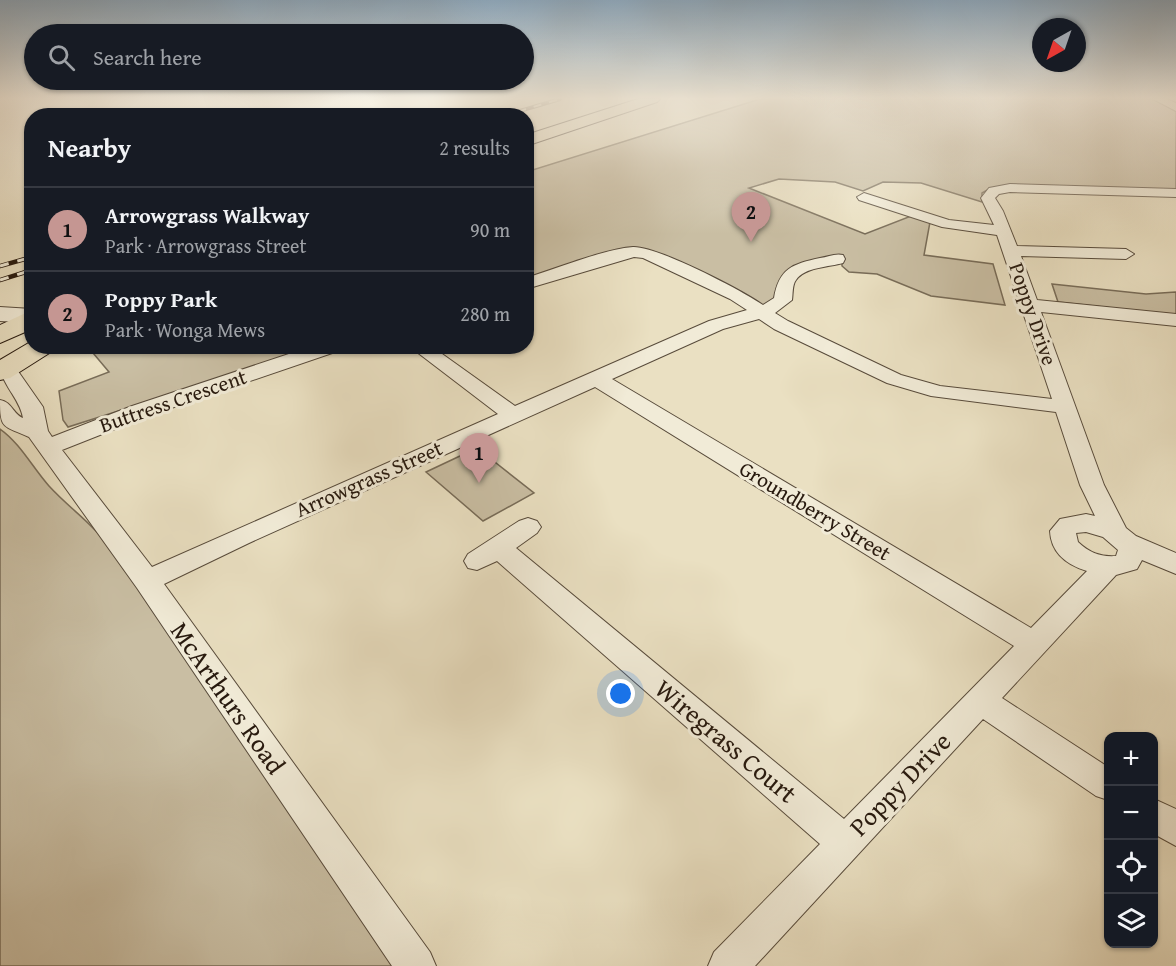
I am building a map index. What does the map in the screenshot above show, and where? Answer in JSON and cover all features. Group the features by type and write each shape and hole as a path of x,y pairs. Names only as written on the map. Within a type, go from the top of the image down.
{"highway":[{"path":"0,335 24,322"},
{"path":"2,367 27,354"}],"street":[{"name":"Poppy Drive","path":"728,966 1035,644 1119,552 1092,485 1029,305 1004,231 998,199 1042,190 1176,193"},
{"path":"864,196 947,224 1004,231"},
{"path":"1011,251 1126,254"},
{"path":"534,282 619,255 640,253 654,256 736,295 781,325 909,385 938,392 1066,407"},
{"name":"Arrowgrass Street","path":"147,581 595,378 728,320 769,309 783,300 785,284 795,272 837,259"},
{"path":"1029,305 1176,320"},
{"path":"0,314 24,316"},
{"name":"Buttress Crescent","path":"19,425 140,411 310,354"},
{"path":"429,354 513,415"},
{"name":"McArthurs Road","path":"2,367 32,406 19,425 147,581 416,966"},
{"name":"Groundberry Street","path":"595,378 1035,644"},
{"path":"1077,523 1092,485"},
{"path":"1176,564 1119,552 1089,562 1072,552 1064,542 1062,533 1070,525 1077,523 1096,525 1119,552 1176,570"},
{"name":"Wiregrass Court","path":"528,527 487,554 844,842"},
{"path":"1072,552 1072,603"},
{"path":"980,700 1104,782"},
{"path":"1158,817 1176,830"}],"shaded area":[{"path":"615,144 1176,144 1176,189 989,189 982,193 982,202 921,183 883,182 863,191 835,182 779,179 749,188 865,234 911,216 930,222 924,255 993,264 1005,305 931,296 877,274 849,272 842,266 842,262 815,261 769,305 760,306 651,252 534,279 534,170"},
{"path":"1052,284 1146,294 1176,292 1176,315 1058,302"},
{"path":"94,354 298,354 68,427 63,420 59,391 109,372"},
{"path":"0,429 20,448 49,486 109,546 396,966 0,966"},
{"path":"477,448 534,493 483,521 426,472"}],"railway":[{"path":"0,266 24,259"},
{"path":"0,280 24,272"}],"place":[{"name":"Poppy Park","path":"751,242"},
{"name":"Arrowgrass Walkway","path":"479,483"}]}
